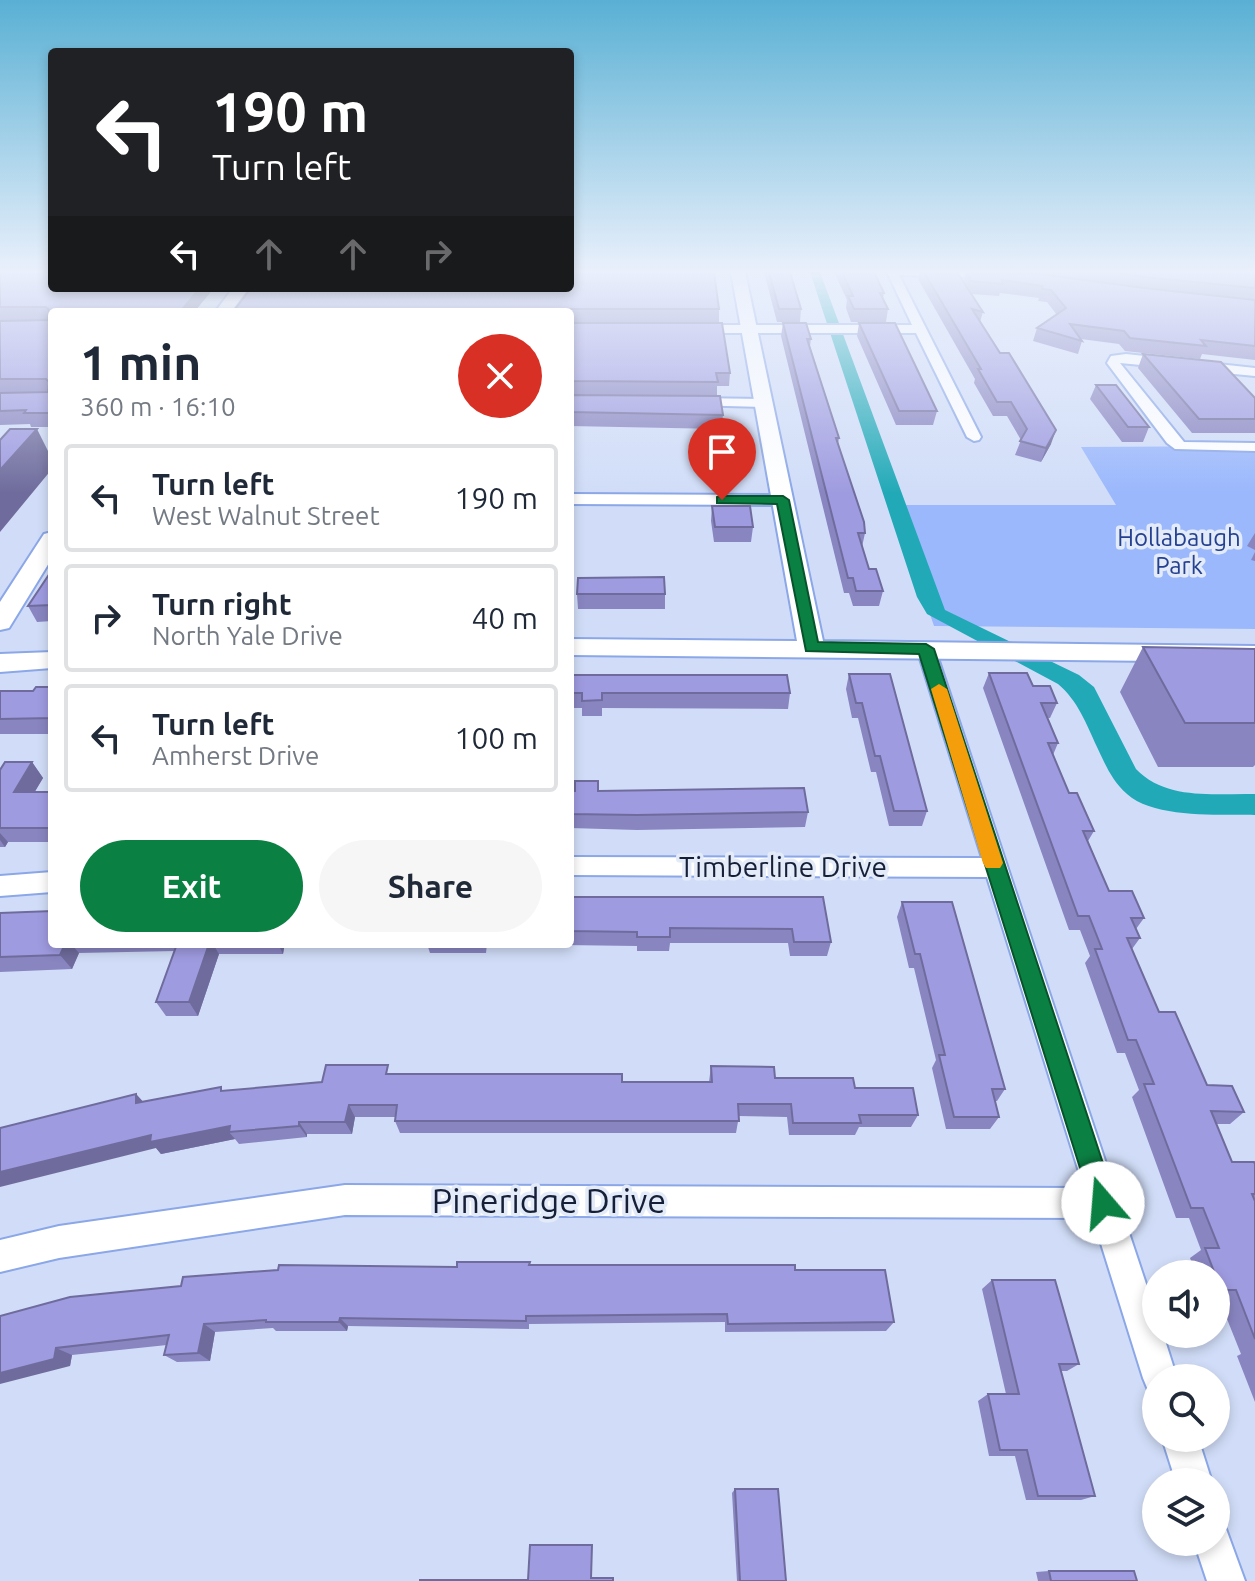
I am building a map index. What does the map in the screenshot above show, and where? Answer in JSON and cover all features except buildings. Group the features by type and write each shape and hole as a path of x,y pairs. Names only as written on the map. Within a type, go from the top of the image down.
{"street":[{"path":"753,346 811,647"},
{"path":"929,346 974,437"},
{"path":"1255,372 1126,358 1116,359 1113,363 1172,440 1180,446 1255,447"},
{"path":"685,402 764,403"},
{"path":"574,499 783,500"},
{"path":"0,622 48,545"},
{"path":"574,647 811,647 1255,654"},
{"path":"926,649 1155,1364"},
{"path":"0,663 48,660"},
{"name":"Timberline Drive","path":"574,866 995,868"},
{"path":"0,886 48,882"},
{"name":"Pineridge Drive","path":"0,1256 59,1242 345,1200 1103,1203"},
{"path":"1218,1556 1226,1581"}],"green space":[{"name":"Hollabaugh Park","path":"1255,446 1255,629 934,626 893,505 1116,505 1081,447"}],"shaded area":[{"path":"834,346 847,346 945,610 1079,675 1094,687 1136,769 1148,779 1176,791 1255,794 1255,815 1188,814 1139,802 1113,778 1081,713 1058,684 927,614 917,597"}],"slow traffic":[{"path":"939,689 993,863"}],"route":[{"path":"722,500 783,500 811,647 926,649 1103,1203"}]}
